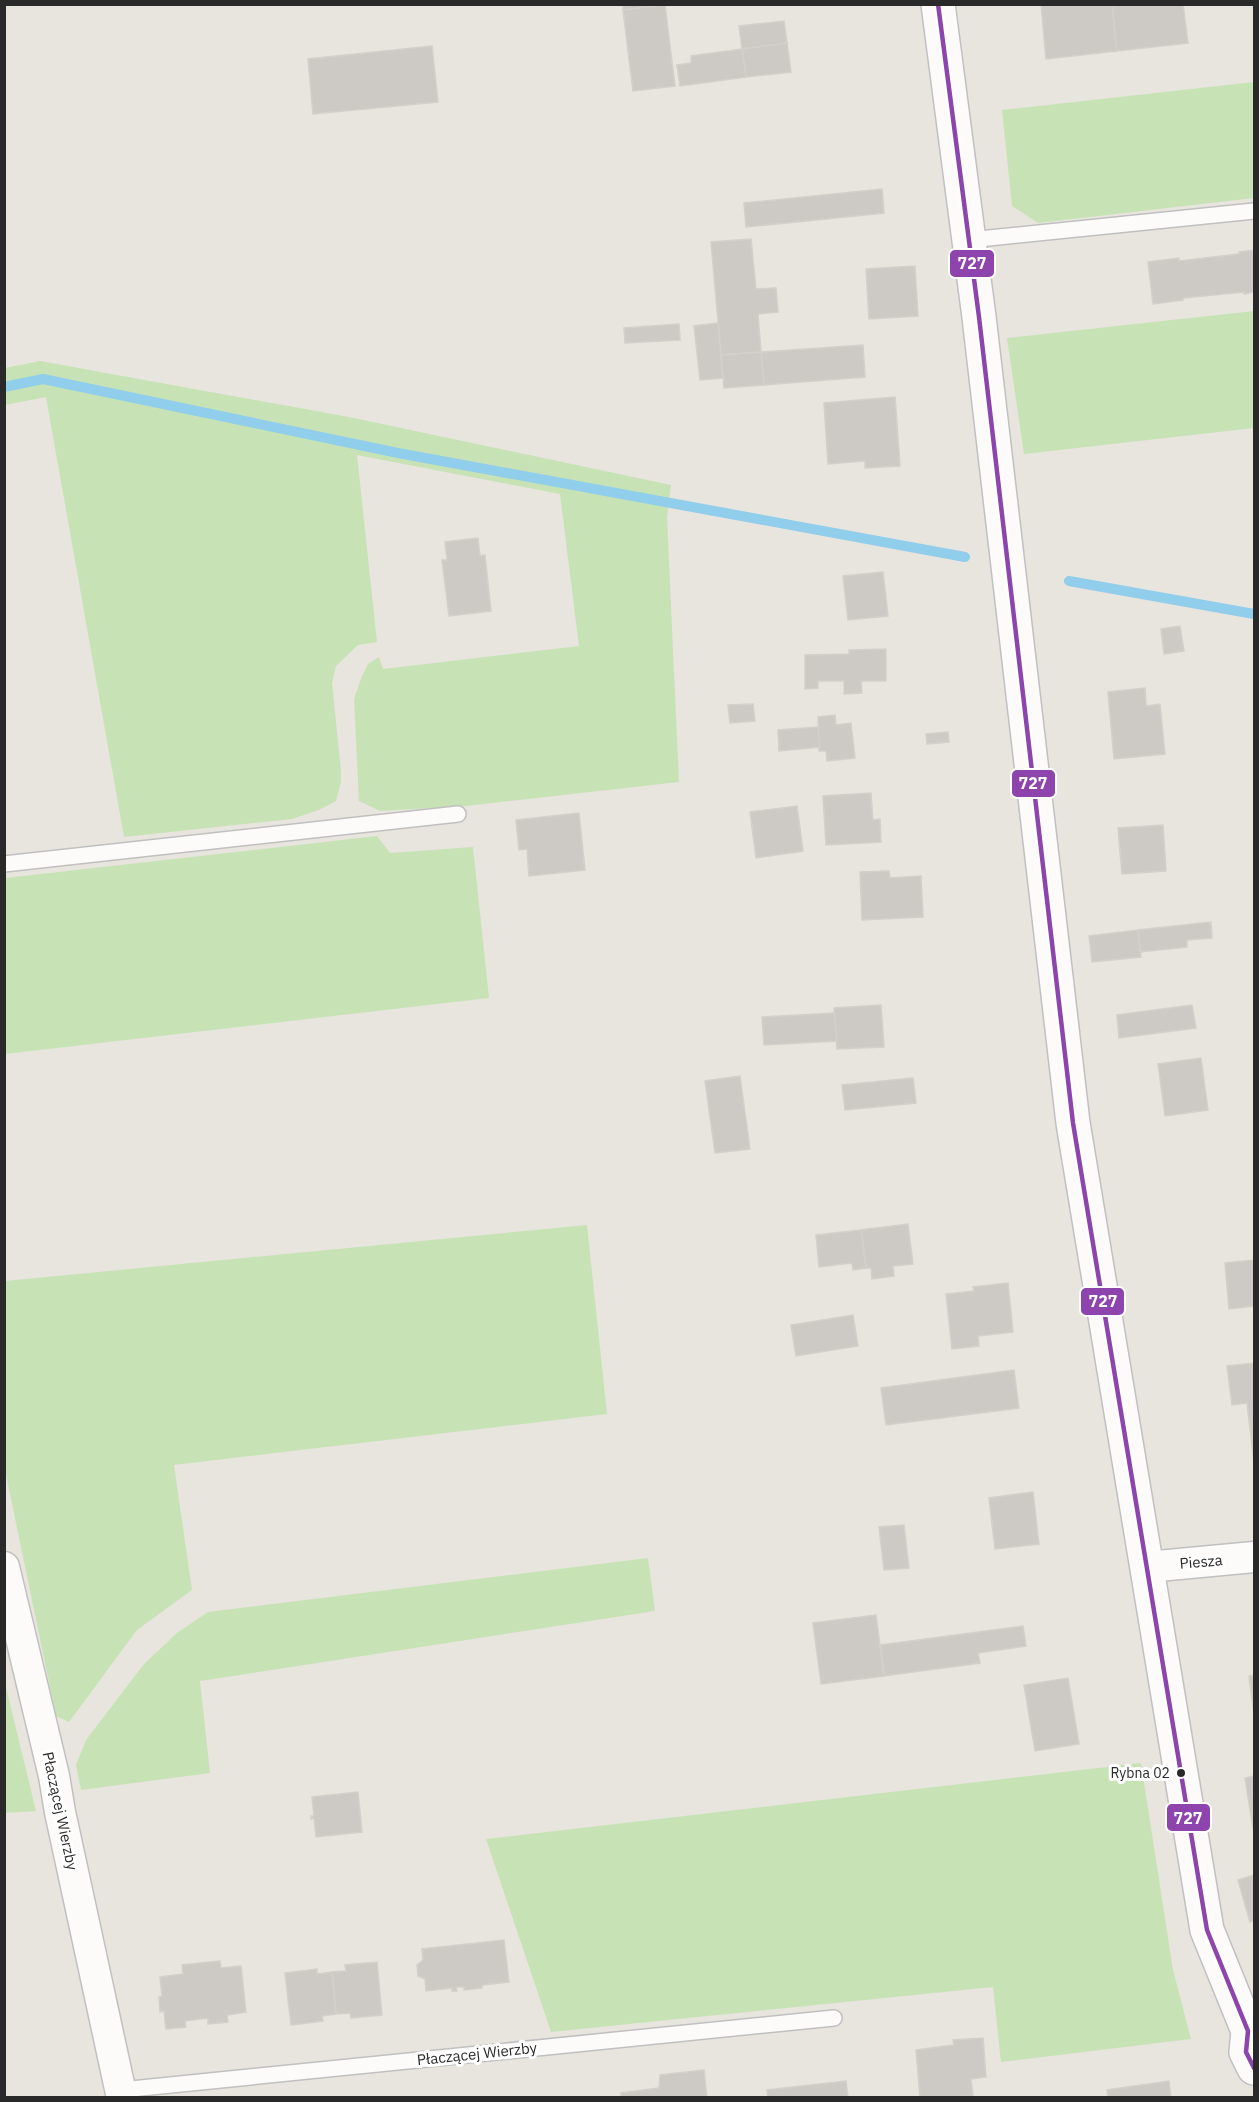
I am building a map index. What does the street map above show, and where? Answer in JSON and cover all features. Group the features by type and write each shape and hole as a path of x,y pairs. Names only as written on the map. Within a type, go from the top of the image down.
{"street":[{"path":"938,4 969,240 1073,1123 1207,1930 1251,2033 1246,2052 1254,2068"},
{"name":"Piesza","path":"1147,1567 1254,1557"},
{"name":"Płaczącej Wierzby","path":"4,1567 54,1776 121,2094"}],"lane":[{"path":"969,240 1254,211"},
{"path":"4,864 458,814"},
{"name":"Płaczącej Wierzby","path":"121,2094 834,2018"}],"green space":[{"path":"1254,82 1254,198 1038,223 1012,206 1002,110"},
{"path":"1254,311 1254,428 1024,454 1007,338"},
{"path":"40,361 349,417 671,485 667,517 679,782 466,806 380,811 359,801 354,699 368,664 379,657 383,669 579,646 560,494 357,455 377,642 358,645 336,666 332,683 341,782 336,801 319,810 292,819 124,837 46,397 5,405 5,368"},
{"path":"377,836 390,853 473,847 489,998 5,1054 5,878"},
{"path":"587,1225 607,1414 174,1465 192,1590 137,1630 69,1722 56,1716 5,1470 5,1281"},
{"path":"648,1558 655,1611 200,1681 210,1773 81,1790 76,1765 86,1740 144,1664 177,1633 208,1612"},
{"path":"5,1683 36,1811 5,1813"},
{"path":"1141,1763 1173,1970 1191,2039 1001,2062 993,1987 551,2032 486,1839"}],"building":[{"path":"623,4 665,4 665,5 623,10"},
{"path":"1041,4 1112,4 1117,51 1046,59"},
{"path":"1112,4 1183,4 1188,43 1117,51"},
{"path":"665,5 675,86 633,91 623,10"},
{"path":"784,21 787,43 742,49 739,26"},
{"path":"787,43 791,72 746,77 742,49"},
{"path":"432,46 438,102 313,114 308,59"},
{"path":"742,49 746,77 680,86 677,65 691,63 691,56"},
{"path":"882,189 884,213 746,227 744,203"},
{"path":"751,239 756,289 776,288 778,312 758,314 761,352 721,355 711,242"},
{"path":"1254,250 1254,292 1183,298 1183,300 1153,304 1148,262 1179,258 1179,261"},
{"path":"915,266 918,316 869,319 866,269"},
{"path":"718,323 723,378 700,380 694,326"},
{"path":"679,324 680,340 625,343 624,328"},
{"path":"863,345 865,377 764,385 761,352"},
{"path":"761,352 764,385 724,388 721,355"},
{"path":"895,397 900,466 865,468 865,461 828,464 824,403"},
{"path":"478,538 480,556 485,555 491,611 449,616 442,560 447,560 445,542"},
{"path":"883,572 888,616 848,620 843,576"},
{"path":"1180,626 1184,651 1164,654 1161,629"},
{"path":"886,649 886,681 861,681 862,693 844,694 844,681 818,681 818,688 805,689 805,655 849,654 849,650"},
{"path":"1145,688 1146,706 1160,704 1165,754 1114,759 1108,692"},
{"path":"753,704 755,721 730,723 728,705"},
{"path":"835,715 836,725 851,723 855,758 827,761 826,751 819,751 818,717"},
{"path":"818,727 820,747 779,751 778,730"},
{"path":"948,732 949,742 927,744 926,734"},
{"path":"871,793 873,820 880,819 881,842 826,845 823,796"},
{"path":"797,806 803,851 756,858 750,812"},
{"path":"579,813 585,870 529,876 527,849 519,850 516,820"},
{"path":"1163,825 1166,871 1122,874 1118,828"},
{"path":"889,871 890,878 921,876 923,917 862,920 860,872"},
{"path":"1211,922 1212,938 1187,940 1187,947 1140,952 1138,930"},
{"path":"1138,930 1141,957 1092,962 1089,936"},
{"path":"881,1005 884,1047 837,1049 834,1008"},
{"path":"1192,1005 1196,1028 1119,1038 1117,1015"},
{"path":"834,1013 837,1041 764,1045 762,1017"},
{"path":"1201,1058 1208,1110 1165,1116 1158,1064"},
{"path":"740,1076 750,1149 715,1153 705,1081"},
{"path":"913,1078 916,1103 845,1110 842,1085"},
{"path":"908,1224 913,1264 893,1266 894,1276 872,1279 871,1268 866,1268 861,1230"},
{"path":"861,1230 866,1268 853,1270 852,1263 819,1267 816,1235"},
{"path":"1254,1260 1254,1306 1229,1309 1225,1263"},
{"path":"1008,1283 1013,1332 978,1336 979,1346 952,1349 946,1294 974,1291 973,1287"},
{"path":"853,1315 858,1346 796,1356 791,1325"},
{"path":"1254,1363 1254,1463 1247,1403 1232,1405 1227,1366"},
{"path":"1014,1370 1019,1408 886,1425 881,1388"},
{"path":"1033,1492 1039,1544 995,1549 989,1498"},
{"path":"904,1525 909,1568 884,1570 879,1527"},
{"path":"876,1615 884,1676 821,1684 813,1623"},
{"path":"1023,1626 1026,1646 978,1653 980,1663 884,1676 881,1645"},
{"path":"1254,1675 1254,1714 1249,1676"},
{"path":"1068,1678 1079,1744 1035,1751 1024,1685"},
{"path":"1254,1776 1254,1829 1253,1829 1245,1778"},
{"path":"358,1792 362,1832 316,1837 314,1818 311,1819 311,1816 314,1816 312,1797"},
{"path":"1254,1875 1254,1921 1250,1922 1238,1880"},
{"path":"504,1940 509,1982 464,1990 464,1987 456,1987 457,1991 452,1991 452,1988 426,1991 425,1979 418,1976 417,1965 423,1960 422,1949"},
{"path":"220,1961 221,1968 241,1966 246,2012 227,2015 228,2022 208,2024 208,2018 185,2021 186,2027 166,2029 164,2011 160,2012 159,1997 162,1996 160,1977 183,1974 182,1965"},
{"path":"377,1962 382,2015 351,2018 350,2013 336,2014 332,1972 346,1971 345,1965"},
{"path":"317,1969 317,1974 332,1972 336,2014 322,2016 323,2021 291,2025 285,1973"},
{"path":"983,2038 986,2077 971,2079 973,2096 920,2098 916,2050 954,2045 953,2040"},
{"path":"704,2070 707,2098 621,2098 621,2093 659,2088 660,2075"},
{"path":"846,2081 848,2098 768,2098 767,2090"},
{"path":"1169,2081 1171,2098 1108,2098 1107,2090"}],"waterway":[{"path":"4,387 43,379 398,453 965,557"},
{"path":"1069,581 1254,614"}],"transit line":[{"name":"727","path":"938,4 979,317 1073,1123 1207,1930 1248,2031 1246,2052 1254,2068"}],"place":[{"name":"Rybna 02","path":"1181,1773"}]}
